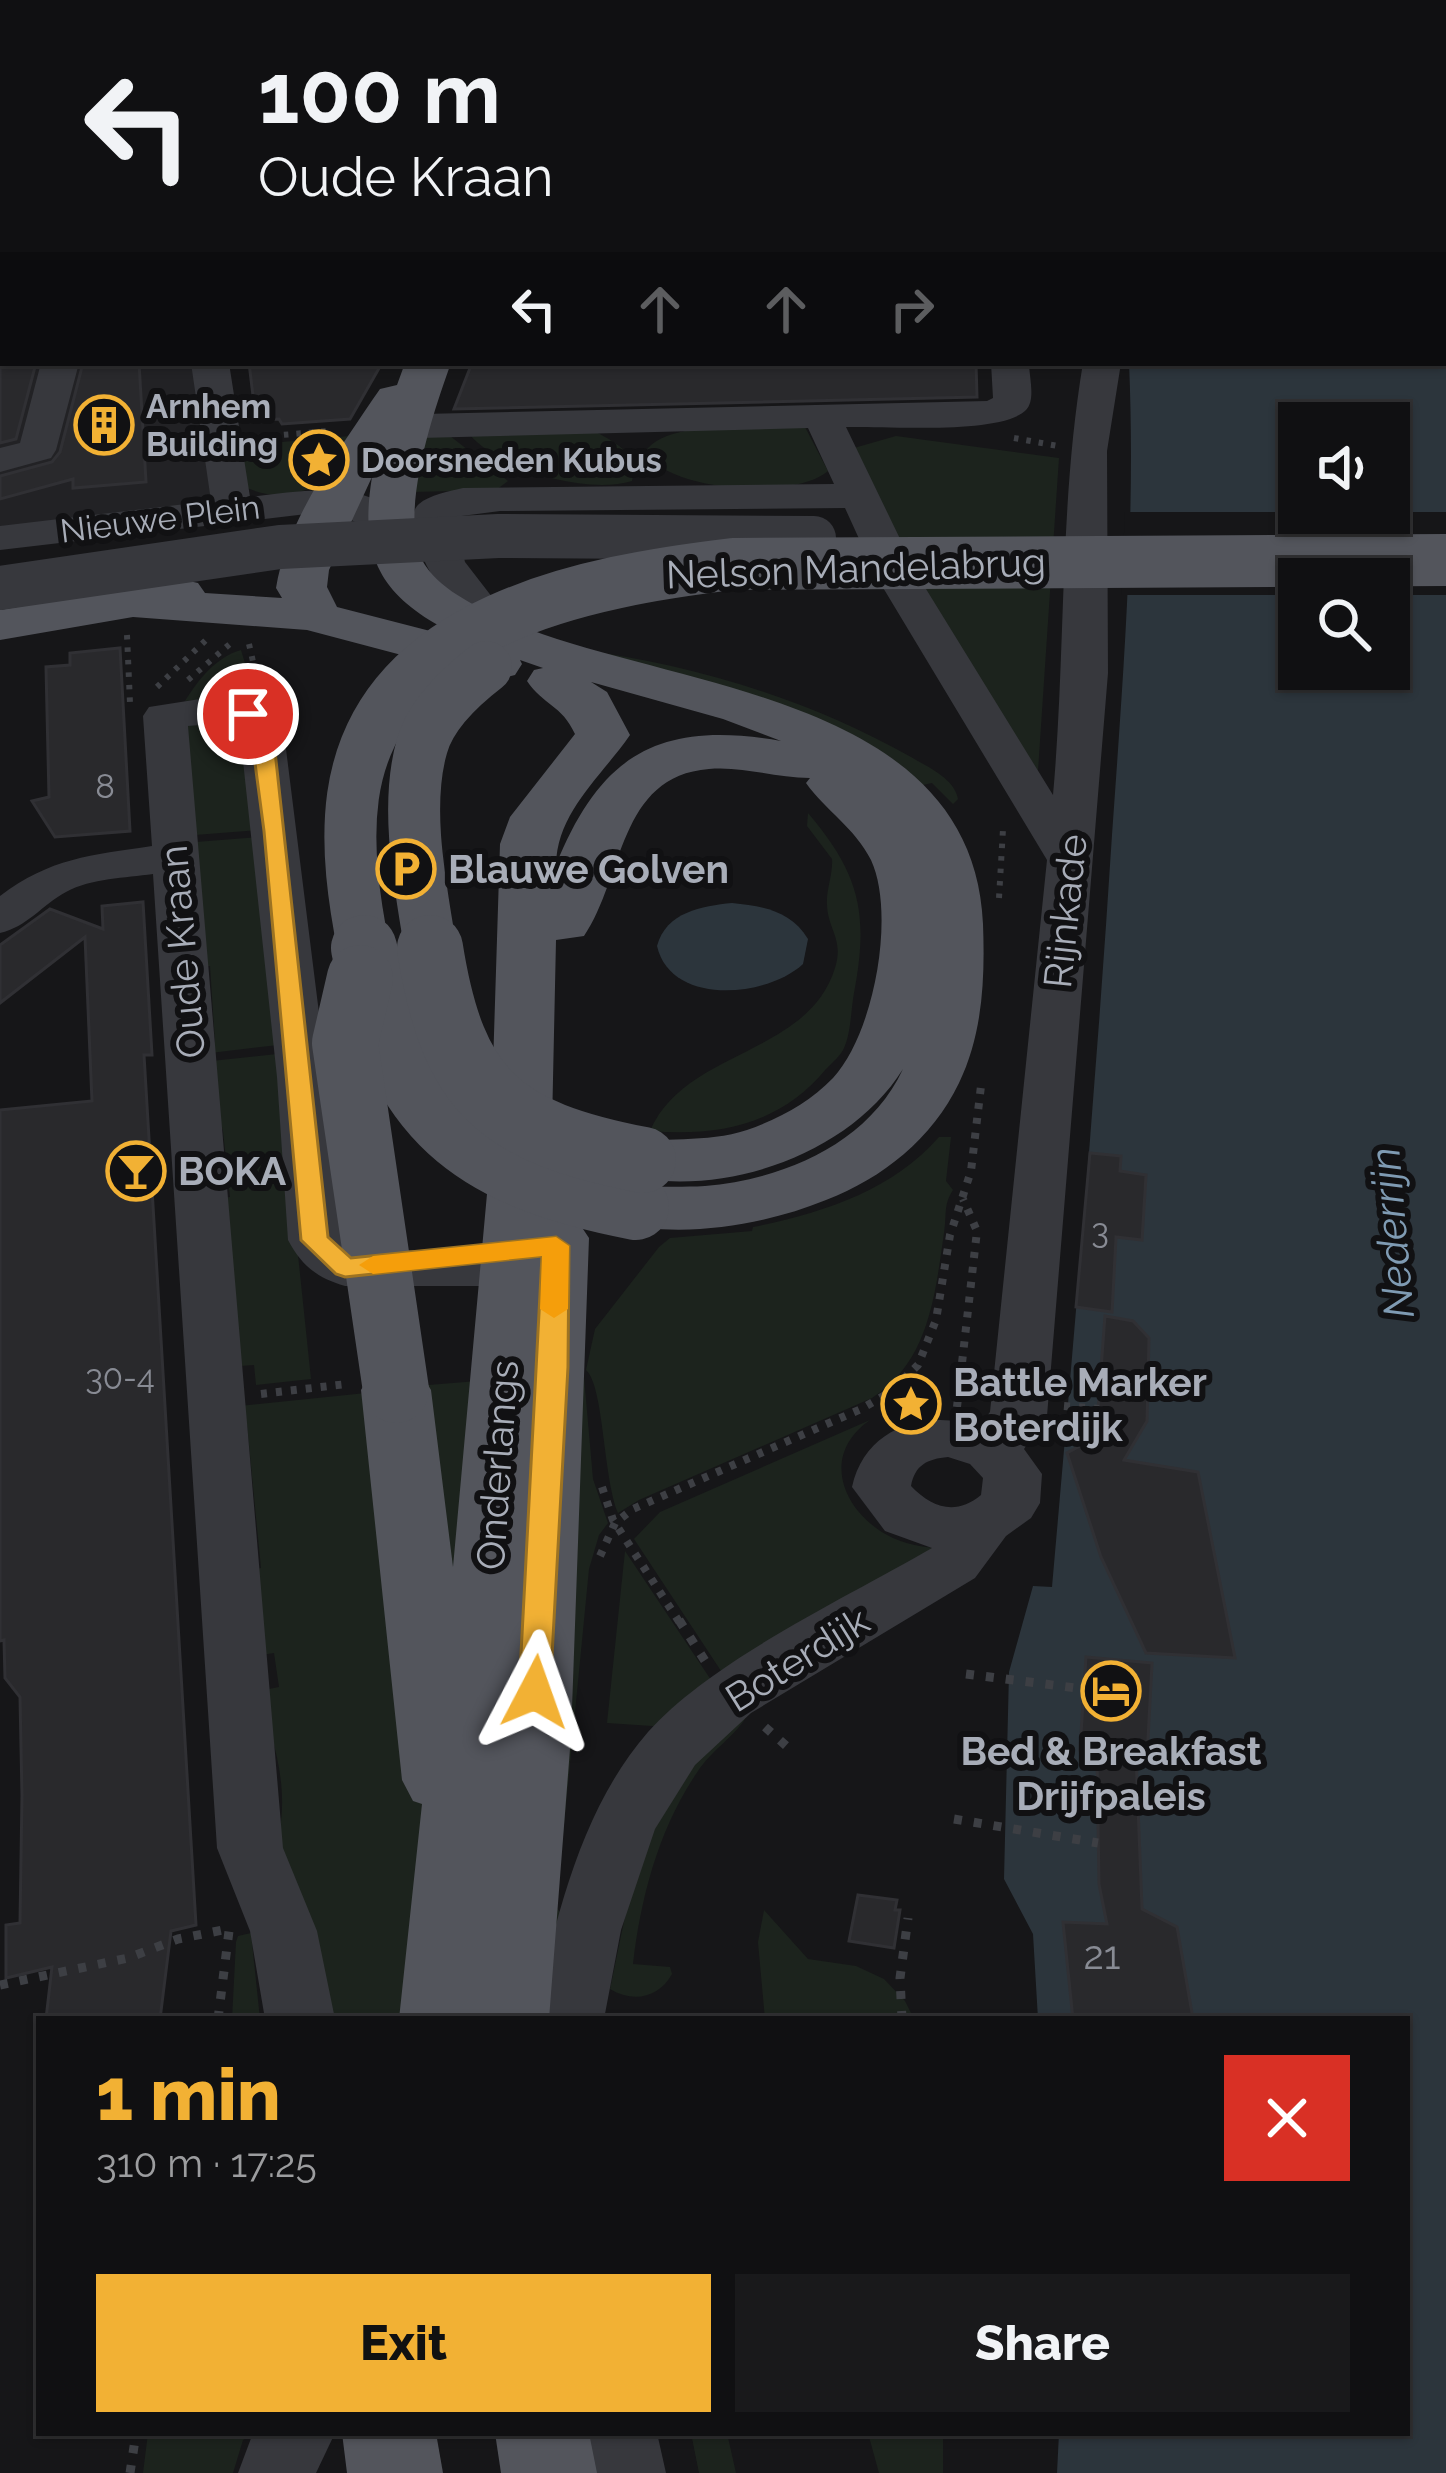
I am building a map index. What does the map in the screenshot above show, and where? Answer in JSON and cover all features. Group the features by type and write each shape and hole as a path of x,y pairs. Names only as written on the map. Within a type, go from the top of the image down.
{"main road":[{"path":"426,366 410,378 390,535 406,575 430,597 502,637 676,700 805,763 853,798 878,826 902,865 913,898 896,1024 866,1080 834,1110 760,1149 675,1184"},
{"path":"346,623 315,606 301,588 306,563 335,502 406,425"},
{"name":"Nieuwe Plein","path":"134,618 197,590 301,588 350,576 370,566 390,535"},
{"name":"Nelson Mandelabrug","path":"675,1184 559,1193 508,1173 438,1121 419,1100 383,1031 365,957 352,814 366,749 401,692 426,668 467,636 532,606 629,578 733,565 1446,560"},
{"name":"Nelson Mandelabrug","path":"675,1184 507,1113 466,1071 446,1028 414,790 422,745 453,696 511,649 583,618 625,605 724,588 835,582 1278,583"},
{"path":"1410,583 1446,583"},
{"name":"Nieuwe Plein","path":"6,612 134,618 250,608 346,623 554,680 676,700"},
{"path":"535,1258 526,1053 528,844 538,817 603,735 588,704 554,680"},
{"path":"675,1184 754,1202 826,1177 895,1131 919,1101 946,1043 959,941 952,872 932,824 885,778 815,735 757,711 676,700"},
{"path":"535,1258 565,1084 563,841 571,822 676,700"},
{"path":"563,924 603,826 640,775 689,756 732,752 805,763"},
{"path":"365,957 344,1043 396,1390 454,1857"},
{"name":"Onderlangs","path":"441,2016 454,1857 535,1258"},
{"name":"Onderlangs","path":"507,2016 533,1714 535,1258"},
{"path":"389,2436 395,2473"},
{"path":"543,2436 549,2473"}],"street":[{"path":"32,463 59,366"},
{"path":"210,366 210,475"},
{"path":"406,425 994,412 1012,404 1010,366"},
{"name":"Rijnkade","path":"970,1443 1018,1416 1086,674 1088,451 1102,366"},
{"path":"823,419 897,576 1070,860"},
{"name":"Nieuwe Plein","path":"0,538 82,528 210,475"},
{"name":"Nieuwe Plein","path":"0,511 64,495 210,475 367,511 390,535"},
{"path":"502,637 448,565 430,532 434,511 482,500 857,496"},
{"path":"6,612 88,597 128,569 133,554 130,544 108,532 82,528"},
{"name":"Nelson Mandelabrug","path":"54,578 280,547 498,536 1446,541"},
{"name":"Nieuwe Plein","path":"6,612 54,578"},
{"path":"147,709 226,708 256,721 262,733 315,1240 345,1268 535,1258"},
{"name":"Oude Kraan","path":"147,709 173,857 250,1848 283,1918 300,2016"},
{"path":"0,920 47,883 73,872 173,857"},
{"path":"970,1443 1013,1474 1014,1489 999,1516 983,1525 964,1530 922,1526 902,1516 881,1487 891,1457 906,1446 970,1443"},
{"name":"Boterdijk","path":"569,2016 586,1930 622,1829 646,1783 672,1748 729,1696 954,1563 983,1525"},
{"path":"277,2473 295,2436"},
{"path":"621,2436 628,2473"}],"path":[{"path":"210,475 406,425"},
{"path":"1005,436 1088,451"},
{"path":"134,618 147,709"},
{"path":"245,631 261,698 256,721"},
{"path":"729,1696 615,1523 658,1496 861,1409 890,1392 918,1365 936,1320 950,1235 971,1171 978,1108"},
{"path":"963,1199 977,1231 957,1410 970,1443"},
{"path":"1069,1407 1099,1409"},
{"path":"966,1674 1084,1689"},
{"path":"953,1820 1098,1843"},
{"path":"902,2016 900,1978 908,1918"},
{"path":"0,1985 128,1958 178,1939"},
{"path":"130,2473 136,2436"}],"shaded area":[{"path":"0,366 202,366 223,500 0,534"},
{"path":"805,427 828,471 789,486 705,483 679,476 645,452 657,441 695,429"},
{"path":"589,428 628,454 632,481 592,485 545,476 502,459 470,435"},
{"path":"423,435 450,436 508,481 496,490 412,492"},
{"path":"349,436 328,483 274,494 242,485 237,446"},
{"path":"896,436 1059,458 1038,771 926,598 854,448"},
{"path":"574,649 706,674 790,701 925,765 946,780 958,799 953,804 932,783 923,785 890,757 806,714"},
{"path":"241,650 255,696 185,701 208,670"},
{"path":"238,720 260,830 182,836 177,727"},
{"path":"808,813 849,876 860,917 858,965 844,1048 808,1088 769,1114 724,1129 650,1131 667,1104 690,1083 774,1037 821,997 837,958 827,905 832,859 807,826"},
{"path":"258,837 278,1045 202,1054 215,1042 210,966 194,966 183,843"},
{"path":"277,1054 311,1379 256,1385 254,1365 226,1367 233,1282 213,1199 230,1197 223,1131 202,1062"},
{"path":"939,1137 951,1137 946,1181 953,1190 932,1303 906,1366 872,1398 618,1513 596,1394 586,1370 595,1329 659,1247 670,1238 752,1231 854,1197 900,1172"},
{"path":"584,1377 593,1479 608,1523 599,1535 589,1569 556,1907 574,1930 556,1965 549,1667"},
{"path":"490,1380 463,1713 416,1386"},
{"path":"366,1393 427,1794 402,2016 314,2016 273,1854 282,1814 280,1772 254,1692 279,1687 274,1653 249,1657 242,1571 261,1568 247,1425 230,1407"},
{"path":"870,1420 845,1450 842,1467 850,1500 861,1515 893,1538 949,1549 727,1680 634,1539 660,1512"},
{"path":"625,1551 717,1689 667,1727 607,1723"},
{"path":"746,1717 684,1793 654,1863 633,1964 670,1967 672,1974 645,1996 610,1989 636,1873 657,1816 689,1767"},
{"path":"764,1910 808,1959 856,1966 884,1979 912,2016 765,2016 758,1942"},
{"path":"251,1933 260,2016 232,2016 238,1936"},
{"path":"148,2436 249,2436 243,2440 233,2473 143,2473"},
{"path":"692,2436 728,2436 736,2473 699,2473"},
{"path":"869,2436 943,2436 943,2473 879,2473"}],"water":[{"name":"Nederrijn","path":"1129,366 1446,366 1446,2473 1057,2473 1059,2436 1410,2436 1410,2016 1038,2016 1033,1934 1004,1879 1009,1672 1033,1586 1052,1587 1106,929 1127,599"},
{"path":"732,903 765,908 793,922 808,939 803,964 767,984 722,990 681,979 666,966 657,946 668,925 687,913"}],"pier":[{"path":"1125,512 1278,512 1278,534 1410,534 1410,512 1446,512 1446,595 1410,595 1410,558 1278,558 1278,595 1121,595"}],"building":[{"path":"0,366 35,366 16,439 0,443"},
{"name":"Arnhem Building","path":"82,366 139,366 146,482 73,488 73,479 0,499 0,476 52,462 60,452"},
{"path":"249,366 380,366 350,419 282,424 279,419 256,420"},
{"path":"471,366 976,366 977,397 454,409"},
{"path":"120,648 130,831 55,837 32,801 49,797 46,667 70,665 70,653"},
{"path":"143,902 152,1055 144,1055 196,1925 171,1931 160,2016 46,2016 52,1967 6,1978 6,1925 20,1923 22,1796 20,1697 5,1678 4,1640 0,1641 0,1110 92,1101 85,937 0,1003 0,945 50,909 103,929 102,906"},
{"path":"1090,1153 1121,1156 1120,1171 1146,1175 1142,1240 1116,1237 1112,1312 1076,1307"},
{"path":"1105,1316 1133,1321 1149,1338 1147,1421 1124,1460 1198,1472 1235,1658 1146,1653 1101,1557 1067,1453 1096,1437"},
{"path":"1086,1657 1152,1663 1147,1757 1136,1756 1142,1909 1177,1927 1192,2016 1073,2016 1063,1922 1107,1924 1099,1884 1097,1752 1080,1750"},
{"path":"858,1895 897,1900 895,1910 900,1910 894,1948 849,1941"}],"slow traffic":[{"path":"373,1265 556,1246 554,1309"}],"place":[{"name":"Arnhem Building","path":"104,425"},
{"name":"Doorsneden Kubus","path":"319,460"},
{"name":"Blauwe Golven","path":"406,869"},
{"name":"BOKA","path":"136,1171"},
{"name":"Battle Marker Boterdijk","path":"911,1404"},
{"name":"Bed & Breakfast Drijfpaleis","path":"1111,1691"}],"route":[{"path":"248,714 262,733 302,1077 315,1240 321,1251 345,1268 556,1246 554,1367 535,1692"}]}
